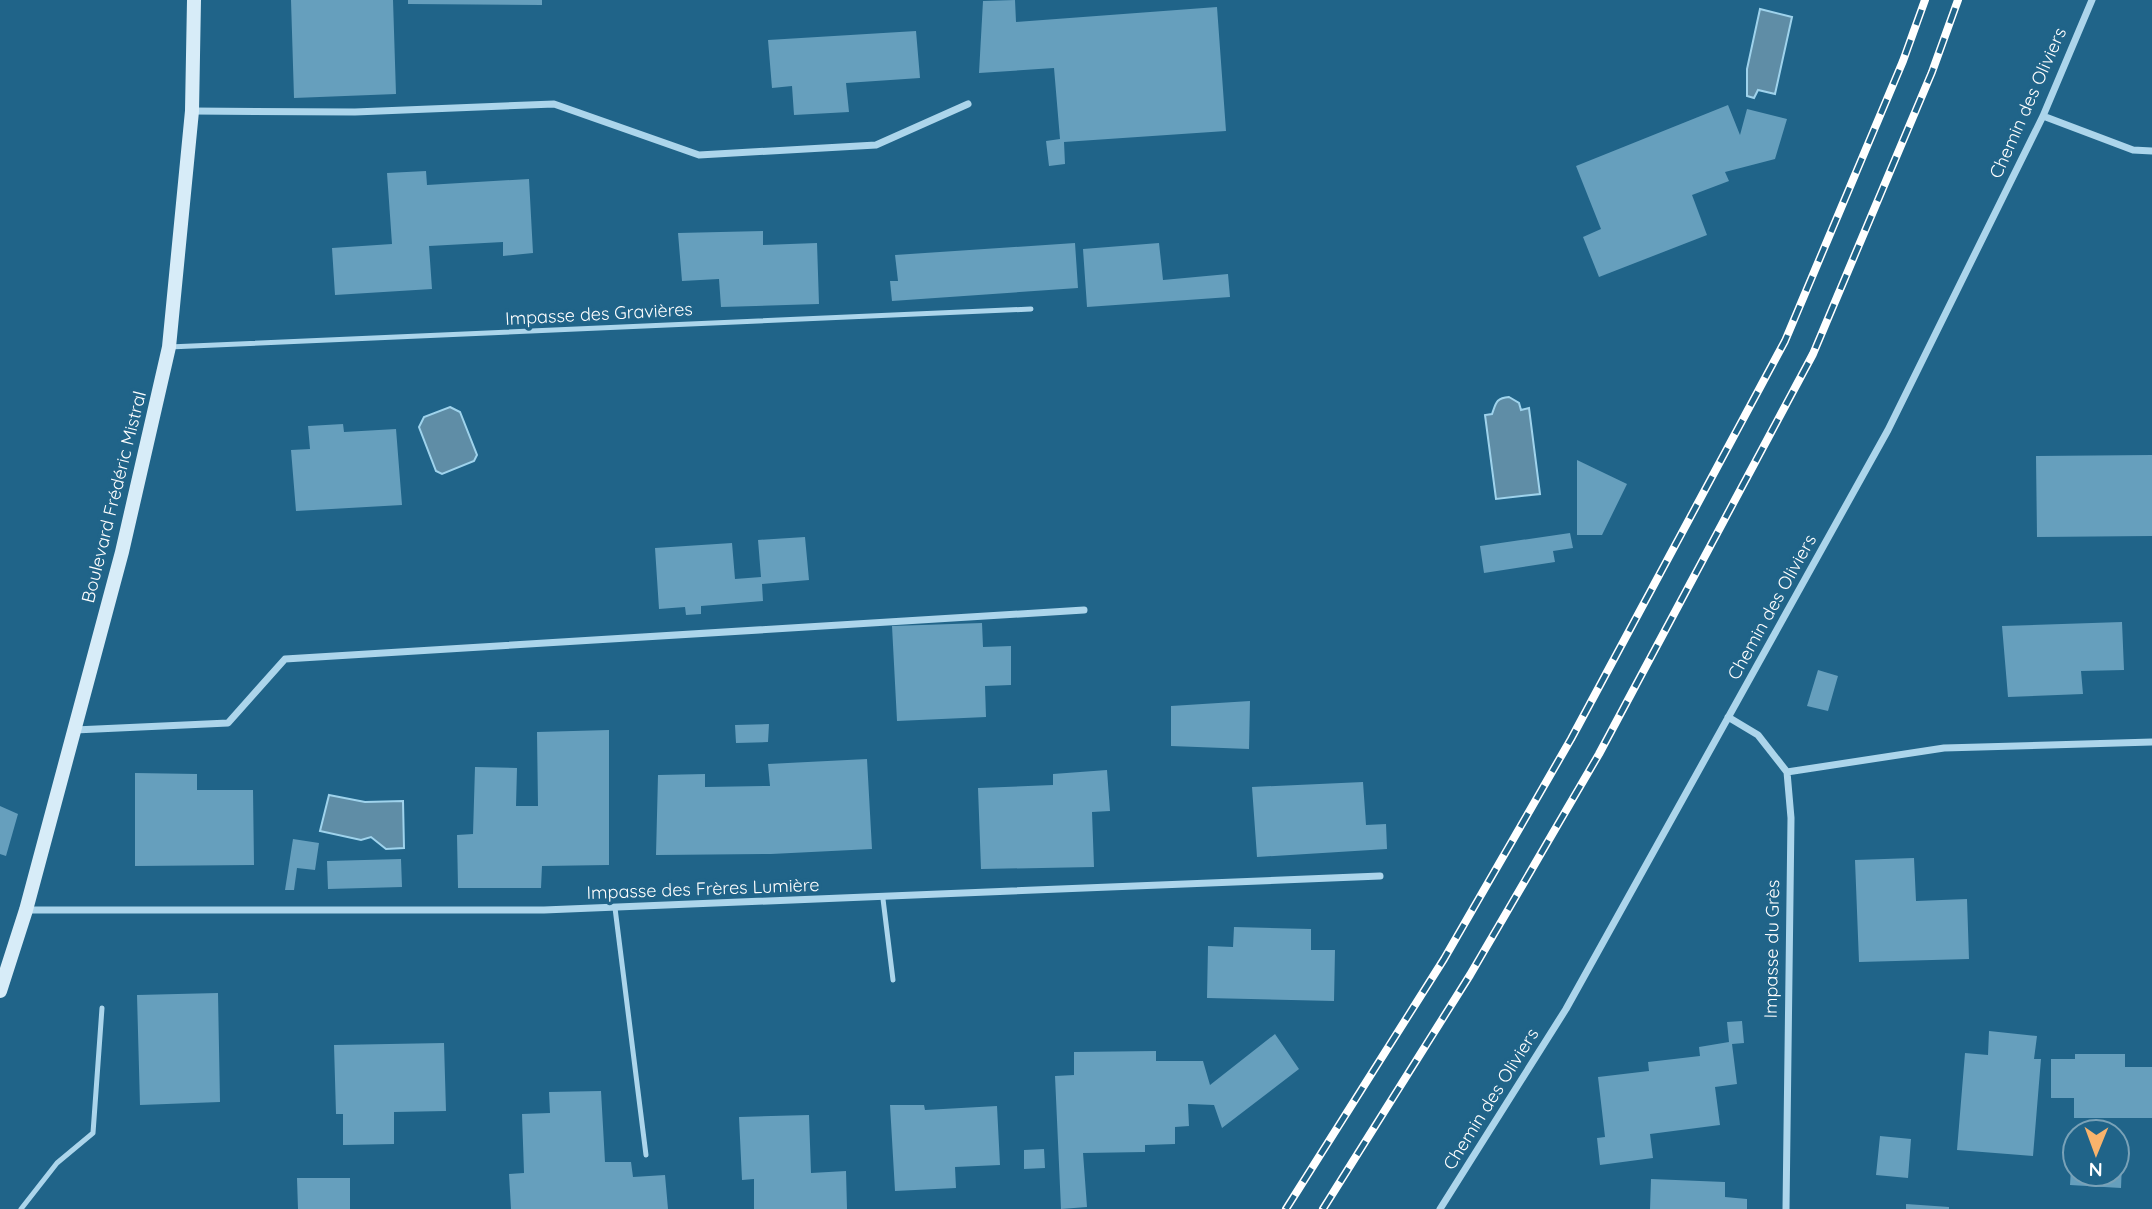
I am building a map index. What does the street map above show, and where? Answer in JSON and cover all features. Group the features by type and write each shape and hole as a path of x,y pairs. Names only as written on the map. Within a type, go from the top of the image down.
{"main road":[{"name":"Boulevard Frédéric Mistral","path":"0,991 26,910 75,730 131,515 169,347 192,111 194,0"}],"street":[{"name":"Chemin des Oliviers","path":"1440,1209 1566,1009 1888,430 2043,116 2092,0"},
{"path":"192,111 355,112 554,104 699,155 876,145 968,104"},
{"path":"2043,116 2133,150 2152,151"},
{"path":"75,730 228,723 285,659 1084,610"},
{"path":"1728,717 1758,736 1787,772 1944,748 2152,742"},
{"name":"Impasse du Grès","path":"1786,1209 1787,904 1791,818 1787,772"},
{"name":"Impasse des Frères Lumière","path":"26,910 615,908 883,899 1380,876"}],"lane":[{"name":"Impasse des Gravières","path":"169,347 1031,309"},
{"path":"883,899 893,980"},
{"path":"615,908 646,1155"},
{"path":"21,1209 57,1163 93,1133 102,1008"}],"water":[{"path":"1760,9 1792,17 1775,94 1758,90 1754,98 1747,96 1747,69"},
{"path":"1509,397 1519,403 1521,410 1529,408 1540,494 1496,499 1485,415 1492,414 1499,400"},
{"path":"450,407 460,412 477,455 474,461 442,474 436,471 419,427 424,417"},
{"path":"329,795 365,802 403,801 404,848 386,849 371,837 361,840 320,831"}],"building":[{"path":"291,0 393,0 396,94 294,98"},
{"path":"408,0 542,0 542,5 408,4"},
{"path":"1015,0 1016,22 1217,7 1226,131 1064,142 1065,164 1049,166 1046,141 1060,139 1054,68 979,73 983,1"},
{"path":"916,31 920,78 846,83 849,112 794,115 792,86 772,88 768,40"},
{"path":"1728,105 1740,135 1747,109 1787,119 1775,159 1725,172 1729,181 1692,195 1707,235 1599,277 1583,237 1601,229 1576,166"},
{"path":"426,171 427,185 529,179 533,253 503,256 503,242 429,246 432,289 335,295 332,248 392,244 387,173"},
{"path":"763,231 763,245 817,243 819,304 721,307 719,279 682,281 678,233"},
{"path":"1075,243 1078,288 892,301 890,281 898,281 895,255"},
{"path":"1159,243 1163,280 1228,274 1230,297 1087,307 1083,249"},
{"path":"343,424 344,432 396,429 402,505 296,511 291,450 310,449 308,426"},
{"path":"2152,455 2152,536 2037,537 2036,456"},
{"path":"1577,460 1627,484 1602,535 1577,535"},
{"path":"1570,533 1573,548 1553,551 1555,562 1484,573 1480,546"},
{"path":"805,537 809,580 762,584 763,601 701,606 701,614 686,615 685,607 659,609 655,548 732,543 735,579 761,577 758,540"},
{"path":"2122,622 2124,670 2081,671 2083,694 2008,697 2002,626"},
{"path":"982,623 983,647 1011,646 1011,685 985,686 986,717 897,721 892,626"},
{"path":"1818,670 1838,676 1828,711 1807,706"},
{"path":"1250,701 1249,749 1171,746 1171,706"},
{"path":"769,724 768,742 736,743 735,725"},
{"path":"609,730 609,865 542,866 541,888 458,888 457,835 473,834 475,767 517,768 516,806 538,806 537,732"},
{"path":"867,759 872,849 771,854 656,855 658,775 705,774 705,787 770,786 768,764"},
{"path":"1107,770 1110,811 1092,812 1094,867 981,869 978,788 1053,785 1053,774"},
{"path":"135,773 197,774 197,790 253,790 254,865 135,866"},
{"path":"1363,782 1366,825 1386,824 1387,849 1257,857 1252,787"},
{"path":"0,806 18,814 6,856 0,854"},
{"path":"293,839 319,843 315,870 297,868 294,890 285,890"},
{"path":"1914,858 1916,901 1967,899 1969,959 1859,962 1855,860"},
{"path":"401,859 402,887 328,889 327,861"},
{"path":"1234,927 1311,929 1311,950 1335,950 1334,1001 1207,998 1208,946 1233,947"},
{"path":"218,993 220,1102 140,1105 137,995"},
{"path":"1742,1021 1744,1043 1732,1044 1737,1084 1715,1087 1720,1125 1650,1134 1653,1158 1600,1165 1597,1138 1605,1137 1598,1077 1649,1071 1648,1062 1700,1056 1699,1047 1729,1042 1727,1022"},
{"path":"1989,1031 2037,1036 2034,1059 2041,1059 2033,1156 1957,1150 1965,1053 1988,1055"},
{"path":"1275,1034 1299,1069 1222,1128 1214,1105 1188,1104 1189,1126 1175,1127 1175,1144 1145,1145 1145,1152 1083,1153 1087,1207 1061,1209 1055,1076 1074,1075 1074,1052 1156,1051 1156,1061 1203,1061 1210,1085"},
{"path":"444,1043 446,1111 394,1112 394,1144 343,1145 343,1114 336,1114 334,1045"},
{"path":"2075,1054 2125,1054 2125,1067 2152,1067 2152,1118 2074,1118 2074,1098 2051,1098 2051,1059 2075,1059"},
{"path":"601,1091 605,1162 631,1162 633,1177 665,1175 668,1209 511,1209 509,1174 524,1173 522,1114 550,1113 549,1092"},
{"path":"890,1105 924,1105 925,1110 997,1106 1000,1165 955,1167 956,1188 895,1191"},
{"path":"809,1115 811,1173 846,1171 847,1209 754,1209 754,1179 742,1180 739,1117"},
{"path":"1880,1136 1911,1139 1908,1178 1876,1175"},
{"path":"1044,1149 1045,1168 1024,1169 1024,1150"},
{"path":"297,1178 350,1178 350,1209 298,1209"},
{"path":"1651,1179 1725,1182 1725,1197 1747,1199 1747,1209 1650,1209"},
{"path":"1906,1204 1949,1207 1949,1209 1906,1209"}],"railway":[{"path":"1286,1209 1444,959 1571,739 1785,341 1903,61 1925,0"},
{"path":"1323,1209 1470,975 1599,754 1813,354 1932,72 1958,0"}]}
